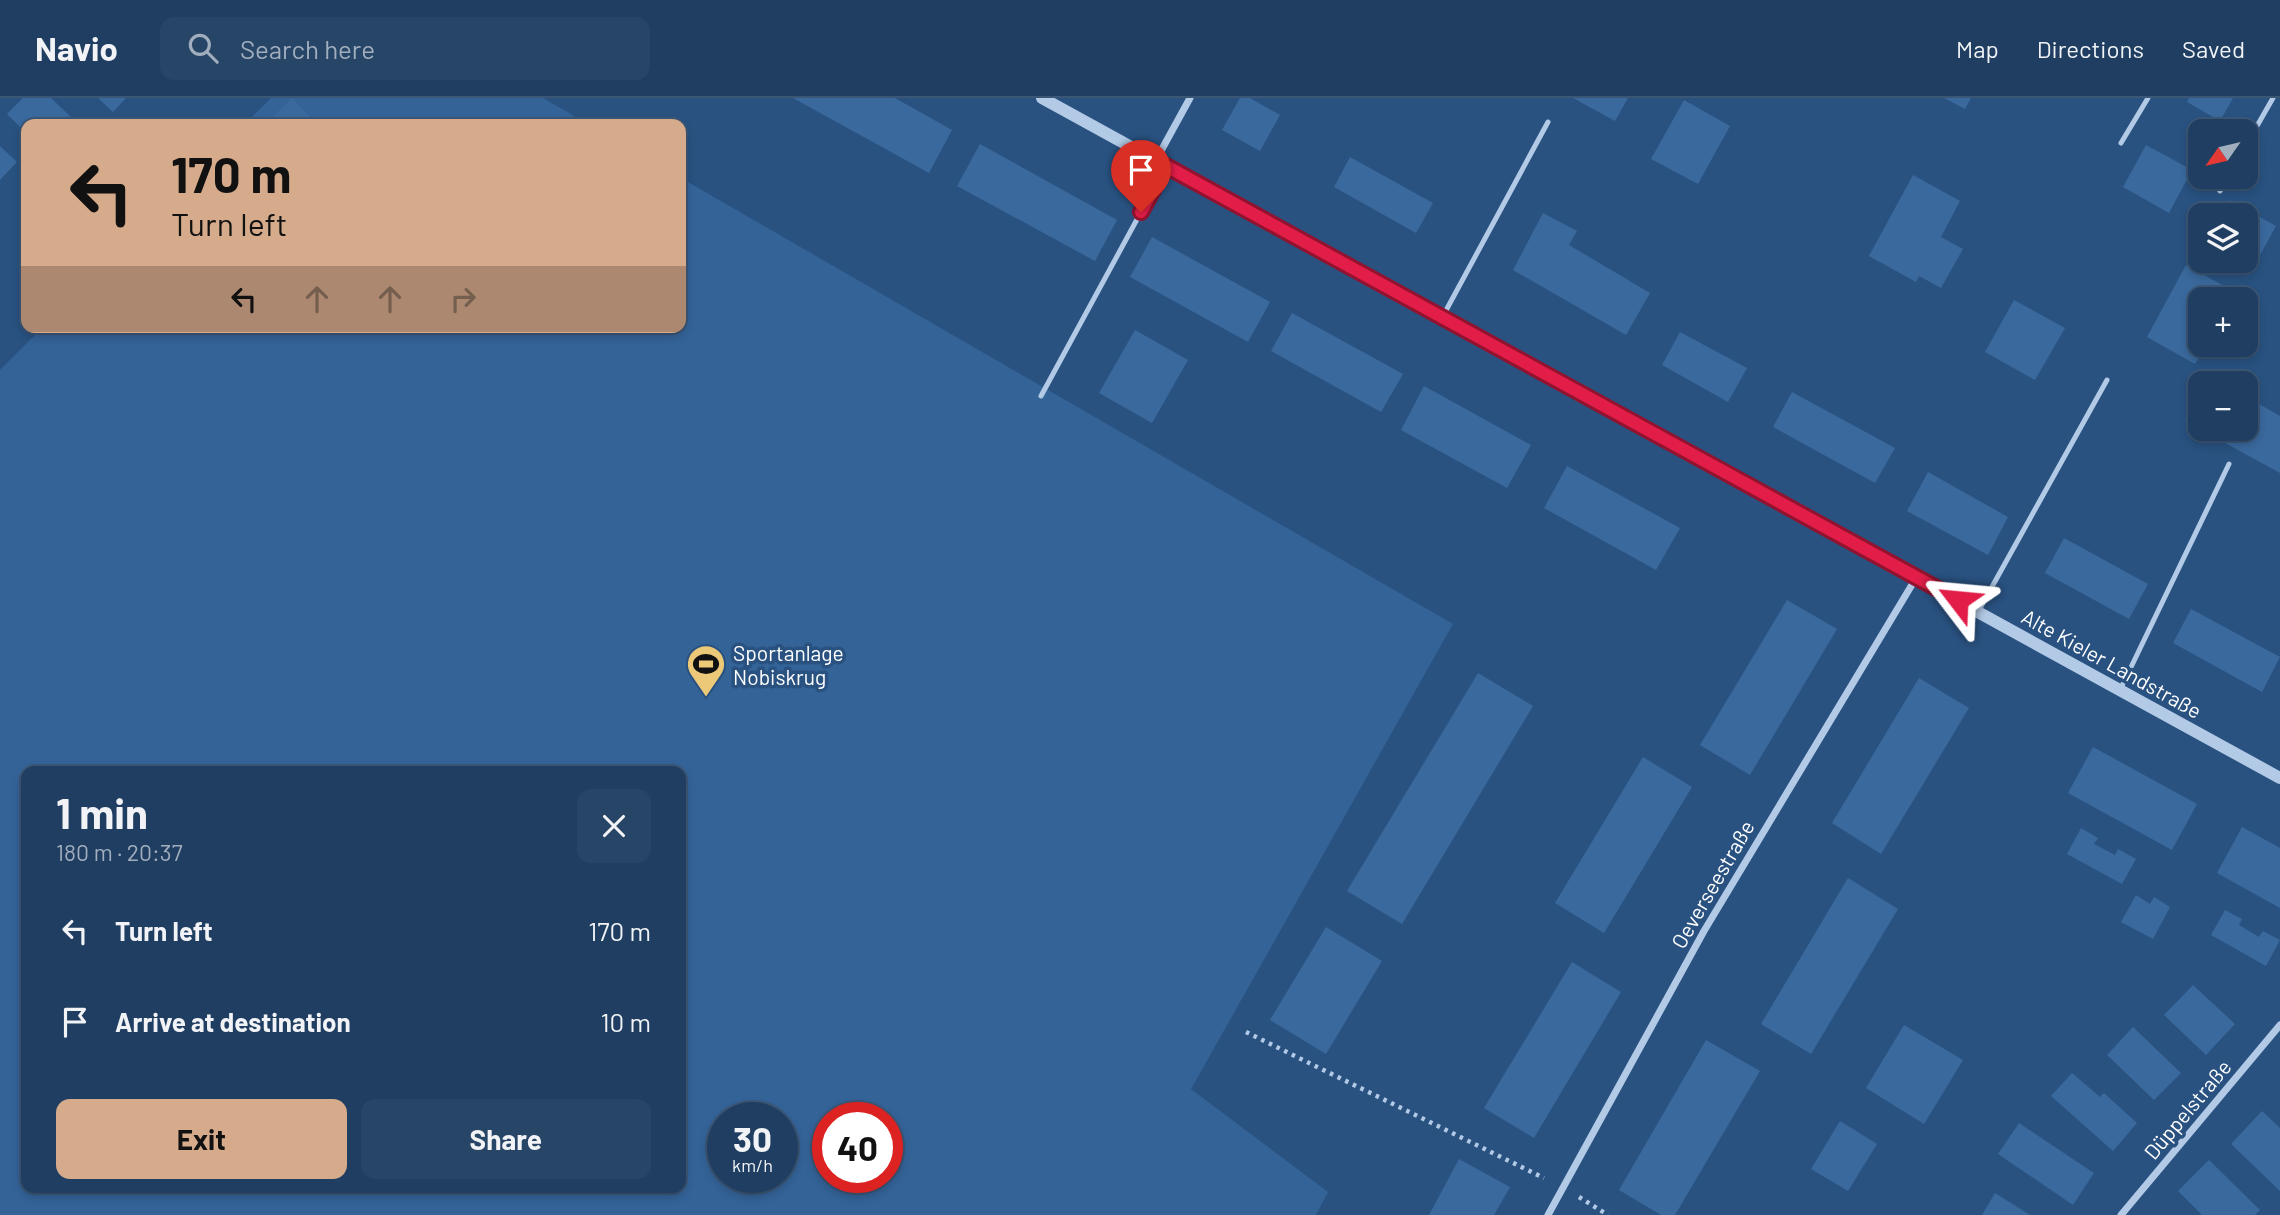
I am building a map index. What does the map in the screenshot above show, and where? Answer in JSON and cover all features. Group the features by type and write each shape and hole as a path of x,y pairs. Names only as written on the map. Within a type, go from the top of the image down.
{"street":[{"name":"Alte Kieler Landstraße","path":"1042,98 2280,778"},
{"path":"1161,163 1190,98"},
{"name":"Oeverseestraße","path":"1548,1215 1704,931 1916,577"},
{"name":"Düppelstraße","path":"2121,1215 2280,1025"}],"lane":[{"path":"2121,143 2148,98"},
{"path":"2258,124 2273,98"},
{"path":"1441,318 1548,122"},
{"path":"1041,396 1161,163"},
{"path":"1978,612 2107,380"},
{"path":"2120,690 2229,464"}],"path":[{"path":"1246,1032 1562,1187 1608,1215"}],"shaded area":[{"path":"271,98 543,98 579,119 250,119"},
{"name":"Sportanlage Nobiskrug","path":"686,181 1453,624 1191,1089 1328,1192 1316,1215 0,1215 0,370 37,333 686,333"}],"building":[{"path":"23,98 51,98 72,118 21,119 21,128 7,114"},
{"path":"98,98 126,98 113,112"},
{"path":"292,98 312,119 270,119"},
{"path":"793,98 895,98 952,130 929,173"},
{"path":"1240,98 1250,98 1280,115 1260,151 1222,130"},
{"path":"1573,98 1628,98 1615,121"},
{"path":"1944,98 1971,98 1965,109"},
{"path":"2189,98 2233,98 2221,119 2187,102"},
{"path":"1684,100 1730,126 1698,184 1651,159"},
{"path":"980,144 1117,220 1095,261 957,186"},
{"path":"2146,145 2188,168 2188,177 2169,213 2123,187"},
{"path":"0,146 17,162 0,180"},
{"path":"1350,157 1433,203 1416,233 1334,187"},
{"path":"1913,175 1960,201 1941,237 1963,249 1941,288 1919,276 1916,282 1869,256"},
{"path":"1543,213 1577,231 1569,245 1650,293 1626,335 1513,270"},
{"path":"2258,216 2276,226 2258,259"},
{"path":"1152,237 1270,302 1248,342 1130,277"},
{"path":"2186,265 2188,273 2201,273 2226,287 2188,287 2188,357 2199,357 2195,364 2147,337"},
{"path":"2014,300 2065,328 2035,380 1985,352"},
{"path":"1292,313 1403,374 1381,412 1271,351"},
{"path":"1135,330 1188,360 1152,423 1099,393"},
{"path":"1680,332 1747,368 1728,402 1662,365"},
{"path":"1424,386 1531,445 1507,488 1401,430"},
{"path":"1792,392 1895,448 1875,483 1773,427"},
{"path":"2258,403 2280,416 2280,473 2222,441 2258,441"},
{"path":"1567,466 1680,528 1656,570 1544,508"},
{"path":"1928,472 2008,517 1988,555 1907,511"},
{"path":"2064,538 2148,584 2129,619 2045,573"},
{"path":"1787,600 1837,629 1750,775 1700,745"},
{"path":"2191,609 2280,657 2262,692 2173,643"},
{"path":"1478,673 1533,706 1402,924 1347,891"},
{"path":"1919,678 1969,708 1881,854 1832,823"},
{"path":"2093,747 2197,804 2172,850 2068,793"},
{"path":"1643,757 1692,787 1604,933 1555,903"},
{"path":"2242,827 2280,848 2280,908 2217,873"},
{"path":"2081,828 2098,838 2094,844 2115,855 2118,849 2136,859 2122,884 2067,854"},
{"path":"1848,878 1898,909 1811,1054 1761,1024"},
{"path":"2136,895 2150,904 2154,897 2170,907 2153,939 2121,922"},
{"path":"2225,910 2242,919 2239,925 2259,937 2263,931 2280,940 2266,966 2211,935"},
{"path":"1326,927 1382,961 1326,1054 1270,1020"},
{"path":"1572,962 1621,992 1534,1138 1484,1108"},
{"path":"2193,985 2235,1024 2206,1055 2164,1015"},
{"path":"1904,1025 1963,1060 1924,1124 1866,1088"},
{"path":"2133,1027 2181,1073 2154,1100 2107,1055"},
{"path":"1706,1040 1760,1071 1675,1215 1661,1215 1619,1190"},
{"path":"2072,1073 2100,1097 2104,1093 2137,1123 2113,1151 2051,1096"},
{"path":"2262,1111 2280,1128 2280,1191 2231,1144"},
{"path":"1840,1121 1877,1144 1848,1191 1811,1169"},
{"path":"2019,1123 2094,1173 2073,1205 1998,1154"},
{"path":"1459,1159 1510,1187 1494,1215 1429,1215"},
{"path":"2209,1160 2260,1210 2255,1215 2202,1215 2178,1191"},
{"path":"1995,1193 2030,1215 1982,1215"}],"place":[{"name":"Sportanlage Nobiskrug","path":"706,698"}],"route":[{"path":"1141,212 1166,166 1958,600"}]}
